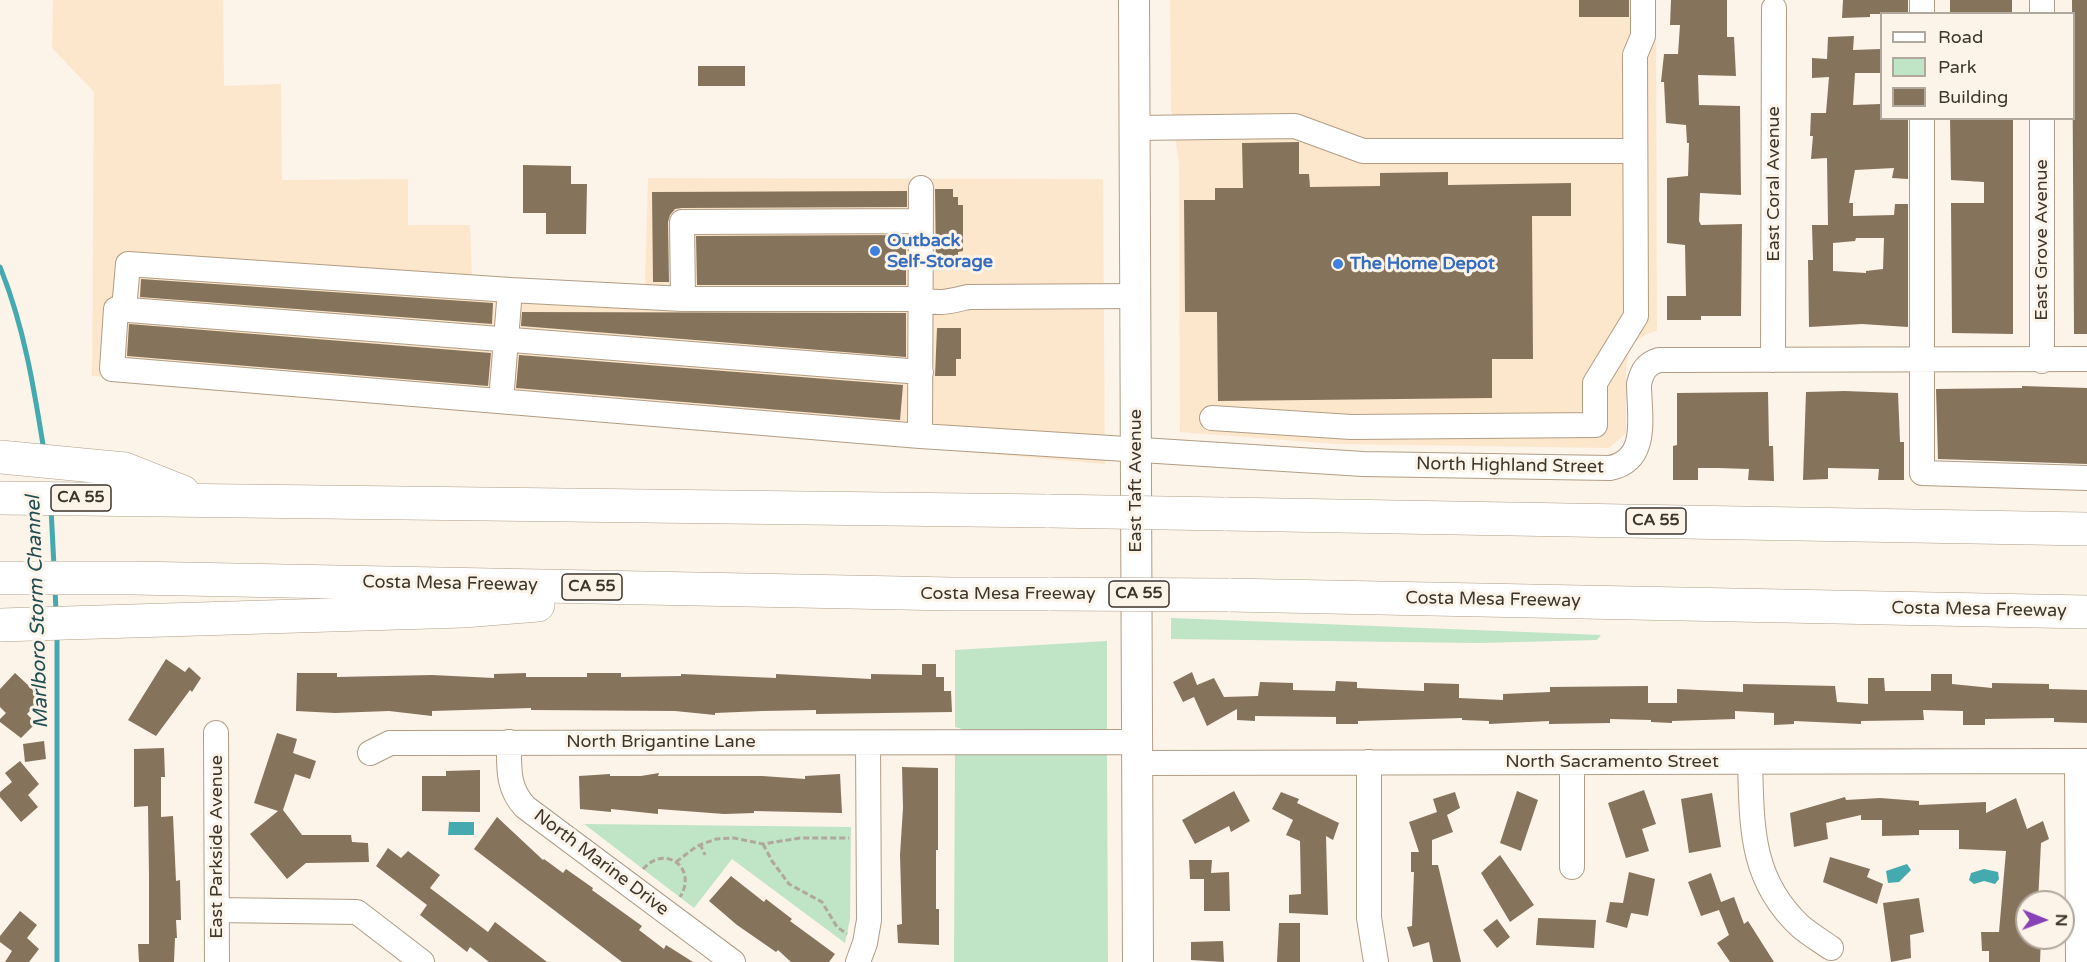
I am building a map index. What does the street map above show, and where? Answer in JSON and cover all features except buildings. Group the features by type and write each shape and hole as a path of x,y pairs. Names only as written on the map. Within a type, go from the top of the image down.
{"highway":[{"path":"0,457 33,460 127,483"},
{"name":"CA 55","path":"16,498 127,483 202,500 1049,511 2087,529"},
{"name":"Costa Mesa Freeway","path":"0,578 133,578 952,594 1228,595 2087,612"},
{"path":"14,625 463,611 740,590"}],"main road":[{"name":"East Taft Avenue","path":"1134,0 1138,962"}],"street":[{"path":"1212,418 1351,427 1595,424 1595,383 1636,316 1635,55 1643,36 1643,0"},
{"name":"East Coral Avenue","path":"1773,360 1774,8"},
{"path":"1922,120 1922,472 2087,478"},
{"name":"East Grove Avenue","path":"2042,120 2042,361"},
{"path":"1135,128 1295,126 1363,151 1635,151"},
{"path":"920,436 921,188"},
{"path":"683,299 682,222 921,222"},
{"path":"124,309 128,264 510,290 683,299 921,299 931,303 944,303 968,297 1136,296"},
{"path":"501,401 510,290"},
{"path":"921,372 124,309 116,309 112,369 920,436 1136,448"},
{"name":"North Highland Street","path":"1136,448 1364,464 1610,468 1626,463 1635,452 1640,434 1639,384 1644,368 1651,362 1659,360 2042,361 2087,359"},
{"name":"East Parkside Avenue","path":"216,733 217,962"},
{"name":"North Marine Drive","path":"509,742 510,784 525,807 733,962"},
{"name":"North Brigantine Lane","path":"370,753 390,743 955,742 1137,753"},
{"path":"861,953 868,920 868,743"},
{"name":"North Sacramento Street","path":"1137,753 1369,762 2082,761"},
{"path":"2078,962 2082,761"},
{"path":"1369,762 1369,918 1376,962"},
{"path":"1572,762 1572,867"},
{"path":"1750,762 1752,832 1760,866 1770,889 1781,906 1802,927 1831,948"},
{"path":"217,910 357,912 422,962"}],"path":[{"path":"676,862 700,844 724,838 763,844 800,838 868,838"},
{"path":"700,844 705,855"},
{"path":"763,844 789,884 822,902 837,927 861,953"},
{"path":"631,885 653,860 663,858 676,862 684,872 686,882 682,893 668,913"}],"shaded area":[{"name":"Outback Self-Storage","path":"53,0 223,0 224,86 281,84 282,180 408,179 408,225 470,225 472,277 645,284 648,178 1103,179 1105,464 92,376 94,92 52,48"},
{"path":"1170,0 1656,0 1657,331 1635,342 1628,354 1626,433 1609,448 1336,444 1180,432 1179,164 1171,108"}],"green space":[{"path":"1171,618 1601,635 1597,640 1479,643 1171,639"},
{"path":"1107,641 1107,733 1057,734 966,730 955,727 955,650"},
{"path":"955,751 1107,752 1108,962 954,962"},
{"path":"584,824 851,827 850,919 845,943 732,859 694,908"}],"water":[{"path":"449,822 474,822 474,835 448,835"},
{"path":"1907,864 1911,870 1899,882 1888,883 1886,871"},
{"path":"1984,869 1998,872 1999,879 1995,884 1984,881 1974,884 1969,880 1971,873"}],"waterway":[{"name":"Marlboro Storm Channel","path":"0,267 22,335 44,451"},
{"name":"Marlboro Storm Channel","path":"51,508 54,567"},
{"name":"Marlboro Storm Channel","path":"55,589 56,612"},
{"name":"Marlboro Storm Channel","path":"57,634 57,962"}],"place":[{"name":"Outback Self-Storage","path":"875,251"},
{"name":"The Home Depot","path":"1338,264"}]}
